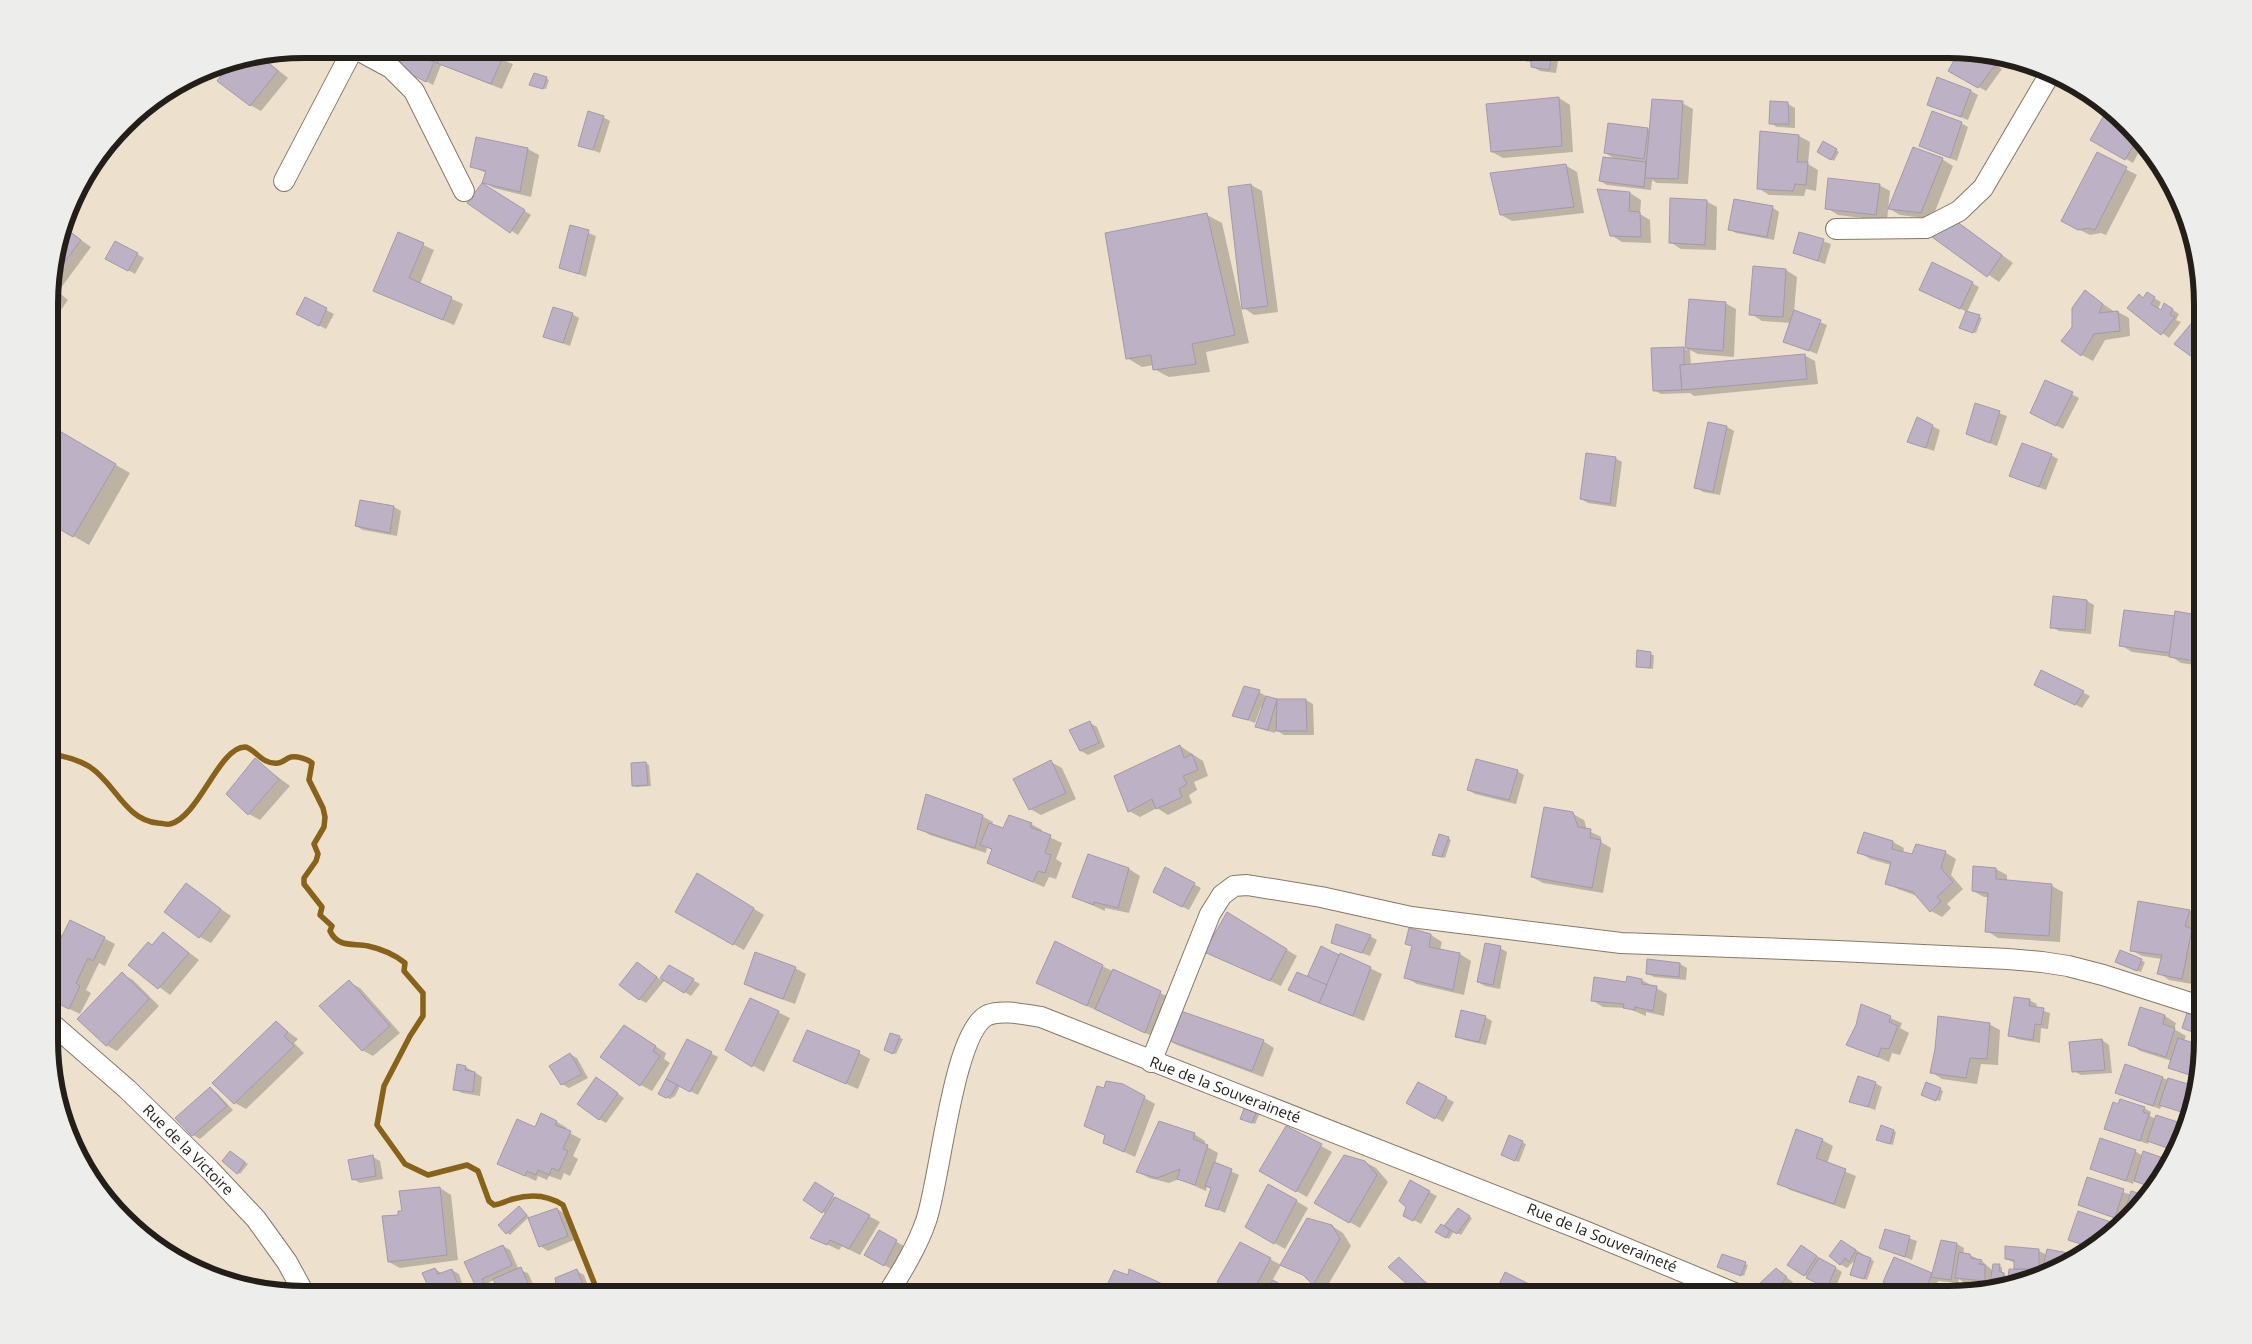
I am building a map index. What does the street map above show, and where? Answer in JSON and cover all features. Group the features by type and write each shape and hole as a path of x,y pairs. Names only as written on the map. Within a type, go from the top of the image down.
{"street":[{"path":"284,181 349,58"},
{"path":"372,58 391,68 414,91 464,191"},
{"path":"1836,229 1926,228 1959,211 1983,188 2047,78"},
{"path":"1151,1062 1210,914 1222,895 1234,886 1247,885 1321,897 1411,917 1621,943 1838,950 2008,958 2042,962 2068,966 2103,975 2194,1003"},
{"name":"Rue de la Souveraineté","path":"893,1286 905,1266 926,1220 960,1064 972,1031 988,1015 1006,1013 1041,1017 1151,1062 1588,1232 1717,1286"},
{"name":"Rue de la Victoire","path":"58,1029 127,1089 210,1170 256,1219 287,1262 300,1286"}],"building":[{"path":"401,58 422,58 434,62 426,82 397,67"},
{"path":"421,58 439,58 437,63"},
{"path":"439,58 503,58 491,84 437,63"},
{"path":"1526,58 1551,58 1549,70 1531,67 1531,61 1526,61"},
{"path":"1955,58 1992,61 1996,64 1978,88 1948,71"},
{"path":"265,61 278,71 250,106 217,81 225,71 255,62"},
{"path":"534,73 547,77 543,89 529,85"},
{"path":"1937,77 1971,90 1961,117 1927,105"},
{"path":"1559,97 1562,146 1491,152 1486,104"},
{"path":"1652,99 1683,101 1678,179 1645,178"},
{"path":"1770,101 1788,102 1789,124 1769,124"},
{"path":"588,111 604,116 593,150 578,146"},
{"path":"1932,111 1962,122 1950,158 1919,146"},
{"path":"2105,113 2135,143 2125,160 2090,140"},
{"path":"1608,123 1648,128 1644,159 1604,153"},
{"path":"1760,131 1799,135 1797,162 1808,162 1806,185 1795,184 1793,191 1757,189"},
{"path":"476,137 528,148 520,192 482,183 486,171 470,167"},
{"path":"1823,141 1837,149 1831,160 1817,152"},
{"path":"1913,147 1943,158 1921,213 1888,209"},
{"path":"2097,152 2127,167 2095,230 2089,228 2078,230 2061,221"},
{"path":"1603,157 1646,162 1644,187 1599,181"},
{"path":"1566,164 1574,207 1500,215 1490,173"},
{"path":"1828,178 1880,184 1876,215 1825,209"},
{"path":"482,183 525,210 510,233 467,203"},
{"path":"1251,184 1268,306 1242,309 1228,187"},
{"path":"1597,189 1630,192 1629,211 1640,212 1641,237 1610,236"},
{"path":"1670,198 1707,200 1705,245 1669,243"},
{"path":"1734,199 1773,206 1767,237 1728,230"},
{"path":"1207,213 1235,335 1192,344 1196,364 1153,370 1151,355 1126,359 1105,233"},
{"path":"1956,221 2002,255 1987,277 1932,237 1946,222 1953,227"},
{"path":"570,225 589,230 579,274 559,268"},
{"path":"69,231 81,240 60,267"},
{"path":"398,232 424,243 409,278 452,297 443,320 373,291"},
{"path":"1799,232 1824,239 1818,261 1793,253"},
{"path":"115,241 138,253 128,271 105,259"},
{"path":"1932,262 1973,282 1960,309 1919,290"},
{"path":"1753,266 1786,269 1783,317 1749,315"},
{"path":"2085,290 2103,304 2099,313 2118,311 2120,331 2094,334 2081,356 2061,341 2072,327 2072,308"},
{"path":"2147,292 2155,297 2151,304 2161,310 2164,303 2173,309 2170,315 2175,317 2161,335 2127,308 2139,294 2143,298"},
{"path":"305,297 327,308 319,326 296,314"},
{"path":"1689,299 1726,302 1723,351 1685,348"},
{"path":"553,307 573,313 563,343 543,337"},
{"path":"1794,310 1821,320 1809,351 1783,342"},
{"path":"1966,311 1980,315 1973,333 1959,328"},
{"path":"2194,320 2194,358 2174,344"},
{"path":"1684,347 1684,365 1680,365 1682,390 1653,391 1651,348"},
{"path":"1805,354 1807,379 1682,390 1680,365"},
{"path":"2045,380 2073,392 2056,426 2030,413"},
{"path":"1975,403 2000,411 1990,443 1966,434"},
{"path":"1917,417 1933,425 1926,448 1907,442"},
{"path":"1708,422 1727,426 1713,492 1694,488"},
{"path":"58,430 116,464 73,537 58,528"},
{"path":"2022,443 2052,454 2039,487 2009,476"},
{"path":"1586,453 1616,457 1610,504 1580,499"},
{"path":"360,500 394,506 390,533 355,526"},
{"path":"2053,596 2087,600 2085,630 2050,628"},
{"path":"2124,610 2175,616 2170,653 2119,646"},
{"path":"2175,611 2194,614 2194,661 2169,657"},
{"path":"1637,650 1651,652 1650,668 1636,667"},
{"path":"2041,670 2084,691 2075,705 2034,685"},
{"path":"1244,686 1260,690 1248,720 1232,716"},
{"path":"1266,696 1277,699 1268,730 1255,727"},
{"path":"1277,699 1306,699 1307,731 1276,731"},
{"path":"1090,721 1099,743 1080,751 1069,730"},
{"path":"1180,745 1184,758 1192,754 1198,770 1183,776 1187,784 1179,789 1182,797 1156,809 1152,799 1128,812 1114,776"},
{"path":"255,758 279,779 248,815 226,794"},
{"path":"1476,759 1518,770 1509,800 1467,790"},
{"path":"1051,760 1066,793 1029,810 1013,779"},
{"path":"646,762 648,785 632,786 631,763"},
{"path":"926,794 983,815 975,848 917,829"},
{"path":"1544,807 1573,812 1578,827 1591,829 1590,838 1601,840 1592,888 1531,877"},
{"path":"1009,815 1032,823 1030,827 1051,835 1045,853 1051,855 1045,873 1038,871 1033,882 987,863 992,849 980,845 989,823 1003,828"},
{"path":"1864,832 1893,841 1892,849 1912,854 1916,844 1946,851 1941,868 1953,882 1937,897 1941,901 1930,912 1913,892 1885,884 1891,862 1857,853"},
{"path":"1439,834 1449,837 1442,857 1432,855"},
{"path":"1088,854 1129,868 1118,908 1094,902 1094,905 1072,897"},
{"path":"1973,866 1996,868 1996,879 2052,884 2049,936 1985,932 1988,893 1972,891"},
{"path":"1165,867 1195,883 1182,907 1153,892"},
{"path":"697,873 754,908 733,945 675,912"},
{"path":"186,883 221,909 199,938 164,912"},
{"path":"2138,901 2190,910 2185,926 2192,929 2182,979 2157,974 2162,955 2130,951"},
{"path":"1227,912 1287,949 1270,981 1204,952"},
{"path":"70,920 105,937 93,961 88,958 76,983 80,986 69,1009 58,1004 58,944"},
{"path":"1336,924 1371,935 1362,953 1331,943"},
{"path":"1409,928 1431,934 1429,947 1460,953 1453,990 1404,978 1412,946 1405,944"},
{"path":"163,932 189,953 158,989 128,965 148,942 152,945"},
{"path":"1055,941 1103,965 1087,1006 1036,983"},
{"path":"1485,943 1501,946 1493,985 1477,982"},
{"path":"1321,946 1339,955 1327,985 1307,977"},
{"path":"2120,950 2142,959 2137,971 2115,962"},
{"path":"755,952 796,967 783,999 744,984"},
{"path":"1340,953 1371,967 1353,1016 1319,1003"},
{"path":"1647,959 1680,963 1679,977 1646,974"},
{"path":"637,962 657,977 639,1000 619,985"},
{"path":"669,965 694,979 684,993 660,978"},
{"path":"1113,969 1161,991 1145,1033 1095,1009"},
{"path":"122,972 149,999 106,1046 77,1019"},
{"path":"1297,972 1327,985 1319,1003 1288,990"},
{"path":"1627,976 1642,979 1642,984 1657,986 1653,1011 1635,1007 1635,1010 1623,1008 1624,1004 1591,1001 1594,977 1626,982"},
{"path":"349,980 390,1026 362,1051 319,1006"},
{"path":"2014,997 2030,999 2029,1006 2044,1008 2041,1025 2035,1024 2033,1040 2008,1036"},
{"path":"750,998 779,1011 752,1067 725,1050"},
{"path":"1861,1004 1891,1016 1889,1022 1898,1026 1889,1049 1881,1048 1878,1057 1846,1045 1856,1025"},
{"path":"2140,1007 2165,1015 2163,1024 2175,1028 2166,1057 2128,1045"},
{"path":"1178,1010 1264,1040 1252,1071 1165,1039"},
{"path":"1461,1010 1486,1016 1479,1042 1455,1037"},
{"path":"2188,1010 2194,1012 2194,1033 2182,1028"},
{"path":"1938,1016 1990,1023 1987,1059 1970,1058 1966,1078 1930,1073 1935,1049"},
{"path":"276,1021 288,1032 284,1036 294,1046 234,1104 212,1083"},
{"path":"624,1025 656,1046 653,1051 660,1056 640,1086 600,1057"},
{"path":"807,1030 860,1051 846,1084 793,1061"},
{"path":"890,1033 900,1036 893,1054 884,1050"},
{"path":"2178,1038 2194,1043 2192,1076 2168,1068"},
{"path":"687,1039 712,1052 690,1092 666,1079"},
{"path":"2102,1039 2105,1070 2072,1072 2069,1042"},
{"path":"570,1053 582,1074 561,1085 549,1066"},
{"path":"457,1064 466,1066 465,1070 475,1072 473,1092 453,1090"},
{"path":"2125,1064 2163,1077 2153,1106 2115,1093"},
{"path":"1858,1076 1876,1082 1868,1107 1849,1102"},
{"path":"596,1077 618,1093 599,1120 577,1104"},
{"path":"2168,1078 2191,1085 2183,1113 2159,1105"},
{"path":"666,1079 677,1085 672,1094 666,1098 658,1094"},
{"path":"1106,1081 1123,1084 1145,1096 1124,1152 1103,1143 1105,1135 1084,1126 1097,1086 1104,1088"},
{"path":"1418,1082 1447,1097 1435,1119 1406,1103"},
{"path":"1926,1082 1941,1088 1936,1101 1921,1095"},
{"path":"210,1087 227,1106 192,1136 175,1118"},
{"path":"2120,1099 2145,1107 2143,1112 2149,1114 2140,1141 2104,1129 2113,1102 2118,1104"},
{"path":"1245,1106 1257,1110 1252,1123 1240,1119"},
{"path":"541,1113 557,1121 555,1125 571,1131 563,1149 568,1151 559,1171 552,1168 549,1175 538,1170 536,1175 527,1171 525,1176 497,1164 517,1119 535,1127"},
{"path":"2156,1115 2180,1123 2169,1149 2147,1141"},
{"path":"1159,1121 1195,1133 1193,1139 1208,1145 1195,1185 1177,1179 1180,1169 1157,1178 1136,1172"},
{"path":"1881,1125 1894,1130 1890,1144 1876,1140"},
{"path":"1286,1126 1322,1144 1296,1192 1259,1171"},
{"path":"1796,1129 1823,1139 1816,1158 1846,1169 1834,1204 1777,1184"},
{"path":"1509,1135 1523,1141 1515,1161 1501,1155"},
{"path":"2100,1138 2136,1150 2126,1181 2090,1169"},
{"path":"230,1151 245,1162 237,1174 222,1161"},
{"path":"2143,1151 2165,1158 2147,1186 2134,1181"},
{"path":"373,1155 376,1176 352,1180 348,1160"},
{"path":"1344,1155 1365,1161 1377,1175 1349,1223 1314,1203"},
{"path":"1214,1162 1232,1169 1218,1210 1205,1206 1211,1188 1205,1186"},
{"path":"2087,1177 2124,1189 2115,1218 2078,1205"},
{"path":"1410,1180 1430,1191 1413,1221 1403,1216 1406,1207 1399,1201"},
{"path":"815,1182 834,1194 822,1213 803,1200"},
{"path":"1268,1184 1297,1200 1274,1244 1245,1227"},
{"path":"440,1187 447,1255 388,1262 382,1216 398,1215 398,1211 402,1211 399,1191"},
{"path":"2131,1191 2141,1194 2134,1203 2124,1214"},
{"path":"835,1197 870,1215 849,1249 830,1240 827,1245 810,1238"},
{"path":"519,1206 527,1215 506,1234 498,1225"},
{"path":"557,1208 568,1236 539,1247 528,1218"},
{"path":"1458,1208 1470,1216 1457,1234 1444,1226"},
{"path":"2078,1211 2114,1223 2085,1245 2068,1240"},
{"path":"1307,1218 1332,1225 1340,1239 1313,1285 1303,1275 1280,1265"},
{"path":"1441,1224 1450,1230 1446,1238 1435,1232"},
{"path":"1885,1229 1910,1236 1905,1257 1879,1248"},
{"path":"879,1230 897,1240 884,1266 864,1255"},
{"path":"1841,1240 1856,1250 1849,1262 1845,1258 1840,1265 1829,1256"},
{"path":"1941,1240 1957,1243 1951,1280 1931,1277"},
{"path":"1240,1242 1271,1258 1256,1286 1224,1286 1217,1282"},
{"path":"503,1245 512,1265 482,1279 484,1284 476,1286 464,1262"},
{"path":"1801,1245 1817,1256 1804,1276 1787,1265"},
{"path":"2005,1246 2039,1249 2039,1269 2014,1269 2014,1260 2005,1259"},
{"path":"2047,1249 2072,1254 2057,1261 2043,1268"},
{"path":"1959,1252 1970,1254 1971,1258 1982,1260 1979,1264 1985,1265 1985,1281 1955,1278"},
{"path":"1857,1253 1871,1258 1864,1279 1850,1275"},
{"path":"1722,1254 1746,1262 1741,1276 1717,1267"},
{"path":"1399,1257 1426,1283 1423,1286 1409,1286 1388,1267"},
{"path":"1894,1257 1932,1273 1927,1286 1893,1286 1883,1282"},
{"path":"1819,1258 1836,1267 1828,1286 1823,1286 1806,1278"},
{"path":"1993,1264 2000,1264 1999,1271 2004,1273 2003,1280 1990,1283"},
{"path":"521,1267 529,1286 496,1286 493,1279"},
{"path":"435,1268 438,1274 452,1269 458,1286 428,1286 422,1273"},
{"path":"1776,1268 1787,1277 1780,1286 1758,1285"},
{"path":"577,1269 583,1286 550,1286 556,1283 555,1278"},
{"path":"1129,1269 1165,1285 1107,1286 1114,1270 1128,1275"},
{"path":"2009,1269 2035,1270 2035,1271 2008,1279"},
{"path":"1505,1272 1533,1286 1498,1286"},
{"path":"1273,1280 1283,1286 1269,1286"},
{"path":"1965,1282 1975,1285 1965,1286 1963,1286"}],"waterway":[{"path":"58,755 81,762 90,767 107,782 121,800 137,815 147,820 167,824 180,819 190,809 226,758 236,750 245,747 249,748 263,759 272,763 280,763 293,757 299,757 312,763 309,780 323,808 325,817 324,827 314,844 318,854 316,861 304,878 304,884 322,907 320,915 332,926 330,931 337,940 346,944 373,947 397,957 405,963 404,971 423,993 423,1016 410,1036 384,1086 377,1125 405,1164 428,1175 467,1165 478,1171 489,1201 494,1205 519,1197 532,1196 545,1197 563,1205 595,1286"}]}
